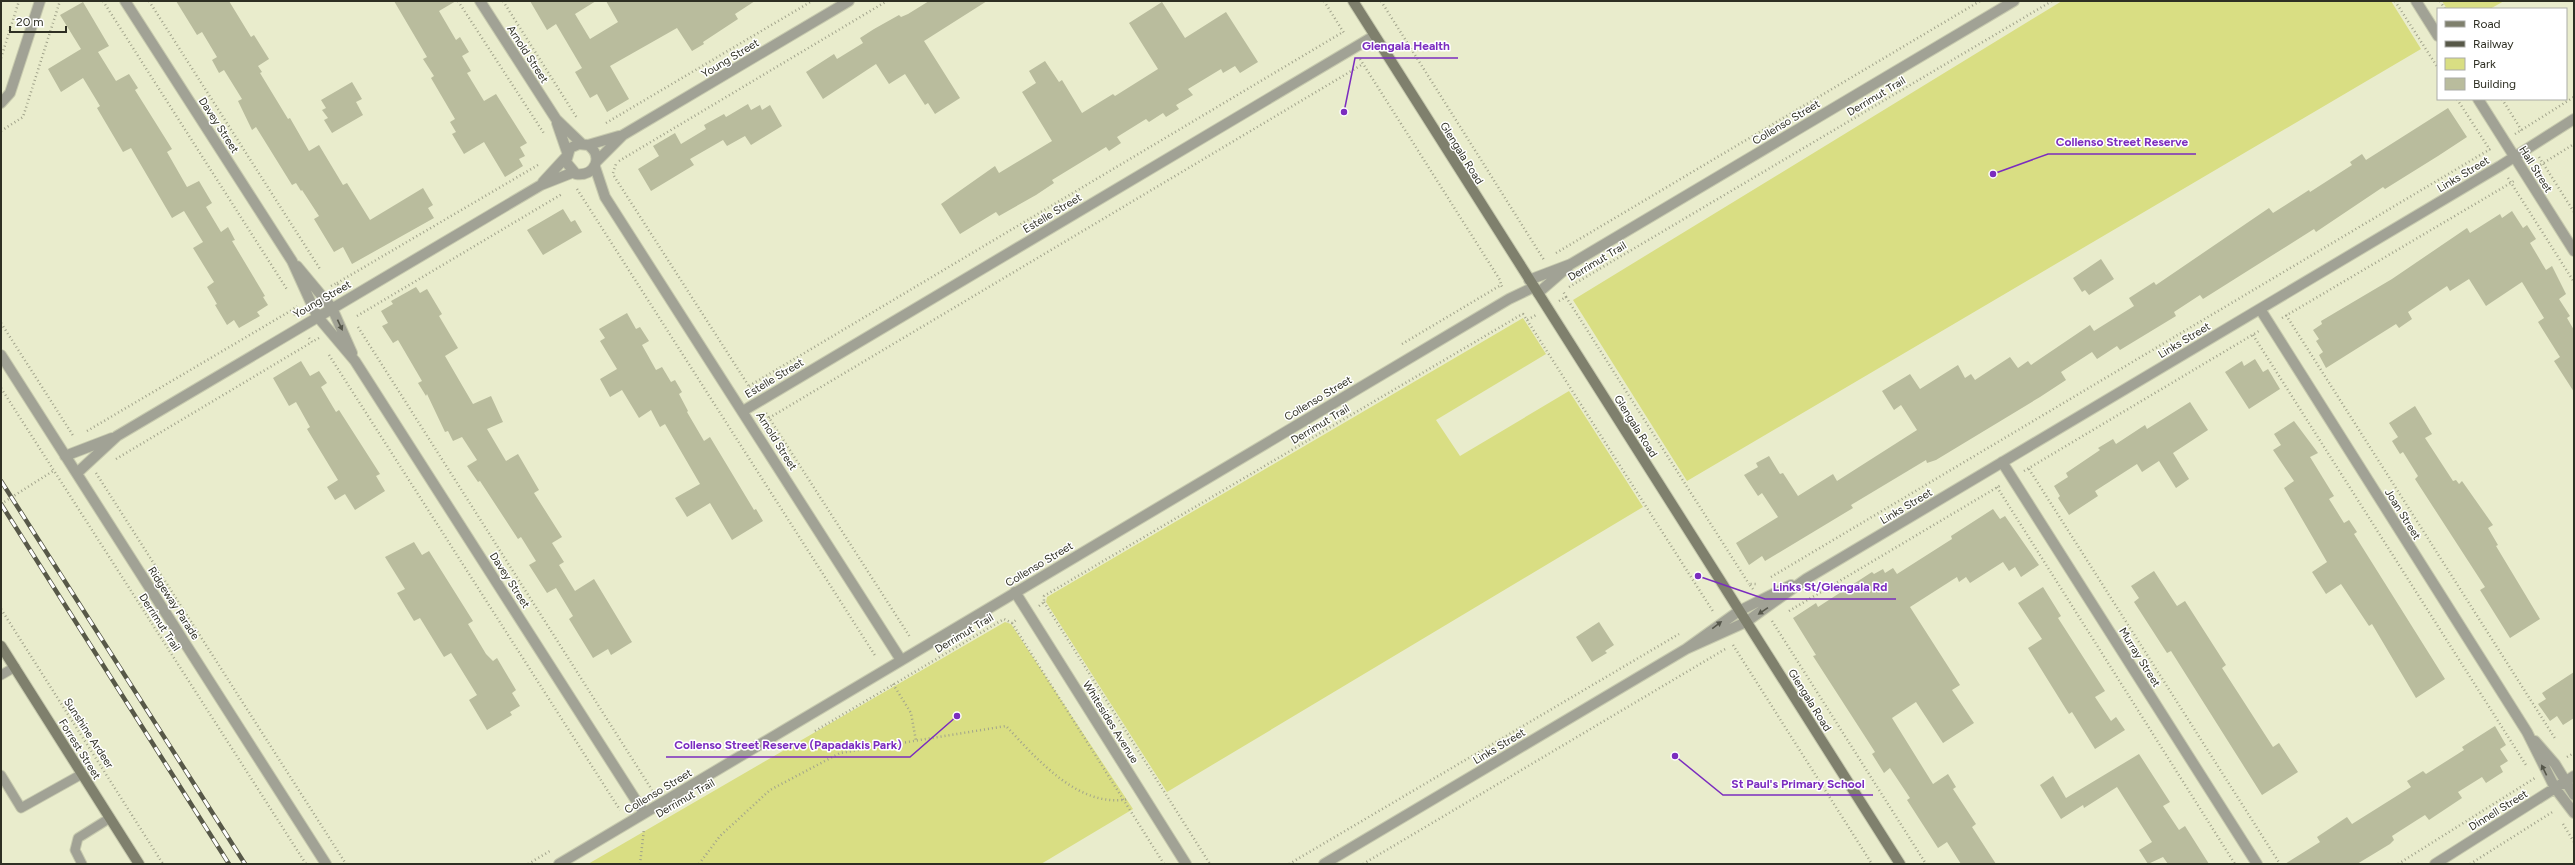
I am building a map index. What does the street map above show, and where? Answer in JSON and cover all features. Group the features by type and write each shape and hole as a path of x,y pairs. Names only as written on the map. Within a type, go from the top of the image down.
{"street":[{"path":"1,103 10,93 40,1"},
{"name":"Davey Street","path":"125,1 292,261 332,308 355,360"},
{"name":"Arnold Street","path":"480,1 556,119 567,155"},
{"name":"Young Street","path":"596,164 623,135 849,1"},
{"name":"Glengala Road","path":"1353,1 1900,864"},
{"name":"Collenso Street","path":"559,864 1509,298 1534,287 2014,1"},
{"path":"2416,1 2437,34"},
{"name":"Estelle Street","path":"743,411 1374,36"},
{"name":"Hall Street","path":"2479,100 2574,251"},
{"name":"Arnold Street","path":"556,119 585,144"},
{"name":"Links Street","path":"1686,649 1746,622 1806,579 2500,166 2574,119"},
{"name":"Young Street","path":"585,144 623,135"},
{"path":"585,144 596,152 596,164 591,171 577,173 568,167 567,155 574,145 585,144"},
{"name":"Young Street","path":"541,185 567,155"},
{"name":"Arnold Street","path":"596,164 605,197"},
{"name":"Arnold Street","path":"577,173 605,197 901,660"},
{"name":"Young Street","path":"76,473 117,436 317,316 541,185 577,173"},
{"name":"Davey Street","path":"292,261 317,316 355,360 644,813"},
{"name":"Collenso Street","path":"1534,287 1553,275"},
{"name":"Joan Street","path":"2260,309 2527,732 2554,788 2574,813"},
{"name":"Ridgeway Parade","path":"1,355 326,864"},
{"name":"Young Street","path":"65,456 117,436"},
{"name":"Murray Street","path":"2002,462 2257,864"},
{"name":"Links Street","path":"1324,864 1686,649 1739,611 1759,599 1806,579"},
{"name":"Whitesides Avenue","path":"1015,592 1186,864"},
{"name":"Forrest Street","path":"1,646 139,864"},
{"name":"Joan Street","path":"2527,732 2555,764 2570,778 2574,795"},
{"name":"Dinnell Street","path":"2435,864 2570,778"}],"lane":[{"path":"1,675 15,667"},
{"path":"1,775 21,808 82,774"},
{"path":"82,864 75,850 78,838 110,818"}],"path":[{"path":"1,58 19,1"},
{"path":"1,130 23,117 60,1"},
{"path":"103,1 291,295"},
{"path":"149,1 323,274"},
{"path":"458,1 548,140"},
{"path":"503,1 578,119"},
{"path":"602,126 812,1"},
{"path":"616,162 887,1"},
{"path":"1324,1 1500,280 1501,285"},
{"path":"1381,1 1563,291"},
{"path":"1544,260 1980,1"},
{"name":"Derrimut Trail","path":"813,732 1004,619 1012,623 1044,602 1044,596 1519,316 1523,314 1527,320 1566,297 1563,291 2052,1"},
{"path":"2395,1 2437,66"},
{"path":"749,386 1343,32"},
{"path":"769,418 1363,64"},
{"path":"2458,100 2574,282"},
{"path":"2503,100 2574,212"},
{"path":"2543,163 2574,144"},
{"path":"337,283 543,162"},
{"path":"573,187 578,190 876,657"},
{"path":"357,316 569,190"},
{"path":"1566,297 1750,584"},
{"path":"1,323 74,438 292,310"},
{"path":"2286,315 2558,744"},
{"path":"1527,320 1714,614"},
{"path":"357,325 652,790"},
{"path":"2253,335 2574,842"},
{"path":"318,338 323,345"},
{"path":"111,461 312,342"},
{"path":"327,352 620,810"},
{"name":"Derrimut Trail","path":"1,388 306,864"},
{"path":"78,436 85,448"},
{"path":"92,458 98,469 96,472 346,864"},
{"path":"2029,469 2280,864"},
{"path":"1,504 53,471"},
{"path":"1997,487 2234,864"},
{"path":"1044,602 1210,864"},
{"name":"Sunshine Ardeer","path":"1,609 163,864"},
{"path":"1772,621 1926,864"},
{"path":"1012,623 1164,864"},
{"path":"1733,645 1872,864"},
{"path":"893,684 911,713 916,741"},
{"path":"699,864 720,836 770,790 840,753 1006,726 1040,762 1080,791 1116,801 1144,796"},
{"path":"2555,764 2566,757 2562,751"},
{"path":"2398,864 2545,772"},
{"path":"2470,864 2566,804"},
{"path":"640,864 644,831 644,813"},
{"name":"Derrimut Trail","path":"637,835 651,827"}],"green space":[{"path":"2062,1 2391,1 2421,49 1687,481 1573,300"},
{"path":"2442,1 2504,1 2492,8 2446,8"},
{"path":"1523,318 1546,354 1436,420 1460,456 1569,391 1643,507 1167,792 1046,602 1047,597"},
{"path":"1005,622 1011,624 1133,809 1041,864 588,864"}],"building":[{"path":"176,1 229,1 251,37 254,35 269,59 258,66 262,72 260,73 288,119 290,118 309,151 319,145 343,185 347,183 370,220 423,188 433,205 428,208 434,218 352,264 343,247 334,252 314,219 319,216 296,183 292,185 256,127 252,130 238,101 242,99 224,70 219,73 212,60 217,57 202,32 197,35"},
{"path":"394,1 456,1 439,11 456,40 460,37 469,52 462,56 471,71 467,73 484,101 496,94 527,143 520,147 525,156 519,159 523,166 505,177 484,142 464,154 452,134 456,132 450,122 455,119 431,78 434,76 423,59 427,57"},
{"path":"530,1 596,1 575,14 590,39 618,22 606,1 755,1 735,14 738,19 692,51 677,28 610,66 629,99 607,112 597,94 590,98 575,72 582,68 556,24 547,30"},
{"path":"929,1 987,1 924,41 960,98 935,114 928,103 925,105 905,74 889,84 876,64 823,99 806,72 834,54 837,59 863,43 860,38 874,29 899,15 901,17 908,14"},
{"path":"83,2 109,46 98,52 116,81 129,74 138,88 135,90 172,149 167,152 187,187 199,181 212,203 206,207 221,232 228,227 235,240 232,241 265,296 263,297 268,305 257,312 260,316 239,328 234,320 227,325 215,305 217,304 207,287 214,282 193,248 203,242 184,211 172,218 131,148 123,152 97,108 100,106 83,78 61,92 48,69 81,49 60,15"},
{"path":"1162,2 1185,38 1226,12 1258,62 1240,73 1235,66 1223,73 1221,69 1188,89 1193,95 1176,105 1179,109 1166,117 1163,113 1149,122 1146,119 1117,137 1121,143 1109,151 1106,147 1052,180 1054,183 1036,195 999,216 996,212 960,234 941,204 995,166 999,173 1052,141 1022,92 1036,83 1029,71 1045,61 1059,82 1062,80 1082,113 1113,94 1115,96 1158,69 1129,23"},
{"path":"352,82 362,99 356,102 363,115 332,133 324,120 328,118 322,110 326,108 321,100"},
{"path":"748,104 751,110 760,105 762,110 770,105 782,126 751,145 745,136 727,146 723,140 690,159 694,165 651,191 638,169 659,156 653,146 675,133 681,144 706,129 704,125 724,114 726,117"},
{"path":"2448,108 2467,137 2438,156 2385,189 2383,187 2316,232 2314,229 2203,299 2200,295 2174,312 2176,316 2120,350 2117,346 2097,359 2092,352 2061,372 2066,380 2040,397 1936,460 1927,463 1926,460 1851,505 1853,508 1765,561 1762,556 1749,565 1736,543 1778,517 1762,493 1758,496 1744,475 1758,467 1756,463 1769,456 1780,474 1783,473 1798,496 1833,474 1837,481 1917,430 1901,405 1894,410 1882,391 1910,374 1920,389 1958,365 1965,378 1971,374 1975,380 2010,357 2018,368 2028,361 2031,365 2090,325 2094,331 2134,306 2129,298 2154,282 2156,285 2269,208 2273,213 2309,190 2310,192 2352,165 2350,162 2362,154 2366,160"},
{"path":"563,209 571,222 575,220 582,232 543,255 527,230"},
{"path":"2512,211 2523,228 2527,225 2536,239 2530,243 2546,270 2552,266 2566,294 2559,299 2570,316 2567,318 2574,330 2574,392 2554,361 2560,357 2538,322 2544,318 2522,282 2486,306 2469,279 2450,291 2447,286 2408,312 2412,319 2399,328 2396,324 2326,368 2319,355 2323,352 2316,341 2319,339 2313,330 2322,324 2321,321 2392,279 2467,228 2470,233 2500,214 2502,218"},
{"path":"2101,259 2114,279 2089,295 2085,290 2082,292 2073,278"},
{"path":"416,287 420,293 427,289 442,314 439,316 458,348 445,356 473,404 491,396 503,422 487,429 506,461 518,454 539,490 534,493 562,537 552,543 564,562 559,565 575,591 594,579 632,642 611,655 608,649 593,658 569,619 573,616 556,588 547,593 529,565 536,561 521,537 518,539 480,481 478,482 467,466 477,460 462,437 453,441 448,431 445,432 427,394 426,396 418,383 422,381 398,340 393,343 382,326 388,323 381,311 393,304 391,301"},
{"path":"627,313 636,329 640,327 649,341 642,345 656,370 662,367 671,382 675,380 682,392 679,394 688,411 687,412 704,441 710,437 754,510 756,509 763,521 732,540 710,503 687,517 675,498 700,484 665,424 660,427 651,410 639,418 622,390 610,397 600,379 617,369 600,341 605,338 599,329"},
{"path":"2255,359 2263,372 2268,369 2280,389 2249,409 2225,372 2242,361 2244,366"},
{"path":"301,361 310,376 319,371 327,383 321,387 336,412 339,410 380,474 376,476 385,491 355,510 345,494 335,500 327,487 338,480 307,429 310,427 296,402 289,406 273,378"},
{"path":"2190,402 2208,430 2173,453 2189,479 2176,488 2159,461 2142,472 2137,464 2095,491 2098,496 2069,515 2058,498 2060,496 2054,486 2068,477 2066,473 2100,450 2098,448 2113,439 2116,444 2145,425 2147,429"},
{"path":"2415,406 2432,434 2425,438 2453,481 2456,480 2459,484 2462,481 2493,525 2488,528 2498,545 2496,546 2540,619 2510,638 2480,590 2485,587 2415,479 2418,476 2403,452 2400,454 2392,441 2398,437 2389,423"},
{"path":"2294,421 2318,453 2310,457 2334,496 2329,499 2344,523 2349,520 2357,532 2354,534 2445,679 2416,698 2372,624 2369,626 2341,584 2326,594 2312,572 2327,562 2284,488 2294,481 2273,450 2281,445 2274,434"},
{"path":"1993,509 2000,519 2005,516 2039,565 2021,577 2015,567 2009,571 2003,562 1970,583 1966,577 1959,582 1957,577 1910,607 1960,685 1952,690 1974,723 1943,743 1916,702 1892,718 1933,784 1948,774 1956,787 1953,789 1976,824 1972,827 1996,864 1961,864 1947,842 1938,848 1907,800 1910,798 1890,768 1884,773 1872,754 1875,752 1813,656 1816,655 1793,618 1816,603 1818,607 1872,572 1874,574 1883,569 1885,573 1893,568 1897,574 1952,539 1951,536"},
{"path":"414,542 422,555 429,551 473,621 468,624 486,654 493,661 497,658 516,690 512,693 520,706 510,712 512,715 487,730 469,700 477,695 451,653 444,657 420,618 414,621 397,593 405,589 385,557"},
{"path":"2154,571 2177,606 2185,601 2226,665 2222,668 2273,747 2279,743 2298,772 2262,795 2171,651 2167,653 2134,602 2139,598 2131,586"},
{"path":"2043,587 2061,616 2058,618 2105,691 2095,697 2111,721 2116,717 2125,730 2095,749 2072,712 2069,714 2028,648 2042,639 2018,603"},
{"path":"1599,622 1614,645 1605,651 1607,653 1592,662 1576,637"},
{"path":"2574,672 2574,718 2563,725 2557,716 2550,721 2538,704 2546,699 2542,693"},
{"path":"2495,726 2506,745 2500,749 2508,761 2500,766 2503,772 2486,783 2482,777 2458,792 2462,798 2429,820 2425,815 2417,820 2392,836 2394,840 2390,844 2357,864 2285,864 2320,842 2317,837 2347,817 2352,824 2411,787 2407,781 2423,771 2426,774 2464,750 2462,747"},
{"path":"2139,754 2170,802 2163,806 2179,830 2185,826 2209,864 2168,864 2163,857 2148,864 2139,850 2152,842 2117,787 2084,808 2083,805 2061,819 2040,785 2053,776 2066,798"}],"railway":[{"path":"1,481 245,864"},
{"path":"1,504 229,864"}],"place":[{"name":"Glengala Health","path":"1344,112"},
{"name":"Collenso Street Reserve","path":"1993,174"},
{"name":"Links St/Glengala Rd","path":"1698,576"},
{"name":"Collenso Street Reserve (Papadakis Park)","path":"957,716"},
{"name":"St Paul's Primary School","path":"1675,756"}]}
